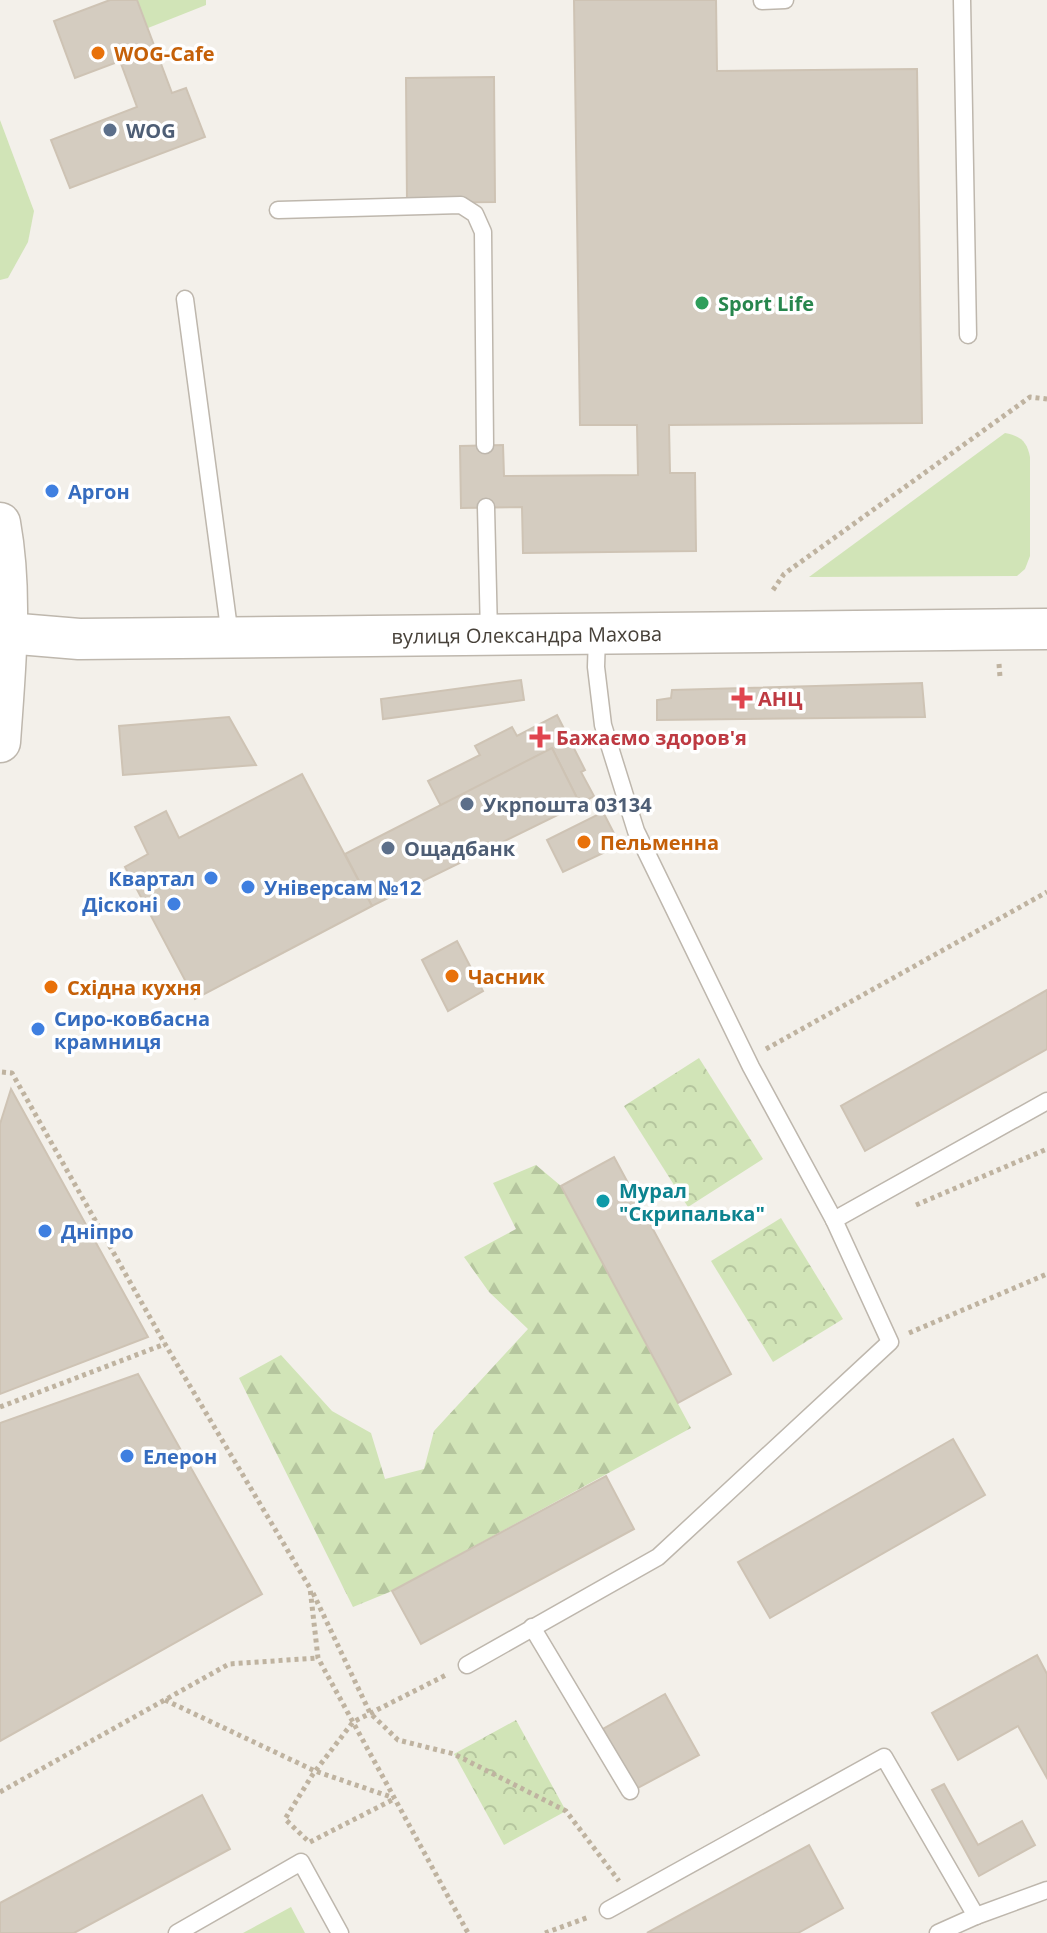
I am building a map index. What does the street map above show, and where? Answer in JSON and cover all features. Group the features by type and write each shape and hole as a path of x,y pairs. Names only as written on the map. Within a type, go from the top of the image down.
{"street":[{"path":"0,523 4,546 7,633 0,742"},
{"name":"вулиця Олександра Махова","path":"7,633 79,639 1047,629"}],"lane":[{"path":"762,1 785,0"},
{"path":"962,0 968,335"},
{"path":"278,210 461,205 475,214 483,232 485,445"},
{"path":"185,299 230,636"},
{"path":"486,507 489,635"},
{"path":"467,1665 658,1557 890,1342 834,1220 748,1059 636,831 603,725 596,667 597,635"},
{"path":"834,1220 1047,1101"},
{"path":"532,1627 630,1791"},
{"path":"608,1910 884,1757 976,1916"},
{"path":"177,1933 301,1862 340,1933"},
{"path":"938,1933 1047,1890"}],"path":[{"path":"773,590 784,574 1030,397 1047,399"},
{"path":"748,1059 1047,892"},
{"path":"2,1072 12,1073 165,1344 310,1588 370,1713 398,1740 454,1754 566,1811 632,1897"},
{"path":"915,1205 1047,1149"},
{"path":"890,1342 1047,1274"},
{"path":"0,1407 165,1344"},
{"path":"310,1588 318,1658 468,1933"},
{"path":"0,1792 229,1664 318,1658"},
{"path":"309,1842 285,1819 315,1771 353,1722 467,1665"},
{"path":"165,1700 315,1771 395,1798"},
{"path":"320,1837 395,1798"},
{"path":"546,1933 608,1910"}],"green space":[{"path":"137,0 206,0 206,5 148,28"},
{"path":"0,120 34,211 28,242 8,278 0,280"},
{"path":"1005,433 1022,440 1030,457 1030,556 1025,569 1017,576 809,577"},
{"path":"699,1058 763,1159 688,1207 624,1106"},
{"path":"536,1165 561,1186 691,1428 392,1591 353,1607 239,1378 281,1355 332,1411 371,1433 385,1479 424,1469 434,1431 528,1329 489,1292 464,1257 516,1229 493,1183"},
{"path":"781,1218 843,1319 773,1362 711,1261"},
{"path":"516,1720 566,1811 504,1845 454,1754"},
{"path":"291,1907 305,1933 243,1933"}],"building":[{"path":"110,0 137,0 172,93 186,88 205,137 70,188 51,140 137,107 120,61 75,78 54,21"},
{"path":"574,0 716,0 717,71 917,69 922,423 669,425 670,473 695,473 696,551 523,553 522,507 461,508 460,446 503,445 504,476 638,475 637,425 580,425"},
{"path":"494,77 495,202 407,203 406,78"},
{"path":"521,680 524,700 383,719 381,699"},
{"path":"922,683 925,717 657,720 657,700 671,698 672,690"},
{"path":"557,715 585,770 581,772 594,796 580,804 552,748 441,806 428,781 480,755 475,746 512,727 517,736"},
{"path":"229,717 256,765 123,775 119,726"},
{"path":"552,748 580,804 372,906 345,854"},
{"name":"Універсам №12","path":"302,774 372,906 195,999 125,867 148,854 135,827 166,811 179,838"},
{"name":"Пельменна","path":"603,812 620,845 563,872 547,840"},
{"name":"Часник","path":"457,941 483,991 448,1011 422,960"},
{"path":"1047,990 1047,1049 865,1151 841,1106"},
{"name":"Дніпро","path":"11,1089 148,1337 0,1394 0,1124"},
{"path":"614,1157 731,1374 678,1403 561,1186"},
{"name":"Елерон","path":"138,1374 262,1594 0,1741 0,1423"},
{"path":"953,1439 985,1495 770,1618 738,1562"},
{"path":"606,1476 634,1529 421,1644 392,1591"},
{"path":"1037,1655 1047,1674 1047,1778 1018,1726 958,1760 932,1713"},
{"path":"665,1694 699,1755 636,1789 603,1729"},
{"path":"944,1784 978,1845 1022,1821 1035,1845 979,1876 932,1790"},
{"path":"202,1795 230,1849 74,1933 0,1933 0,1903"},
{"path":"809,1845 843,1908 798,1933 647,1933"}],"place":[{"name":"WOG-Cafe","path":"98,53"},
{"name":"WOG","path":"110,130"},
{"name":"Sport Life","path":"702,303"},
{"name":"Аргон","path":"52,491"},
{"name":"АНЦ","path":"742,698"},
{"name":"Бажаємо здоров'я","path":"540,737"},
{"name":"Укрпошта 03134","path":"467,804"},
{"name":"Пельменна","path":"584,842"},
{"name":"Ощадбанк","path":"388,848"},
{"name":"Квартал","path":"211,878"},
{"name":"Універсам №12","path":"248,887"},
{"name":"Дісконі","path":"174,904"},
{"name":"Часник","path":"452,976"},
{"name":"Східна кухня","path":"51,987"},
{"name":"Сиро-ковбасна крамниця","path":"38,1029"},
{"name":"Мурал \"Скрипалька\"","path":"603,1201"},
{"name":"Дніпро","path":"45,1231"},
{"name":"Елерон","path":"127,1456"}]}
